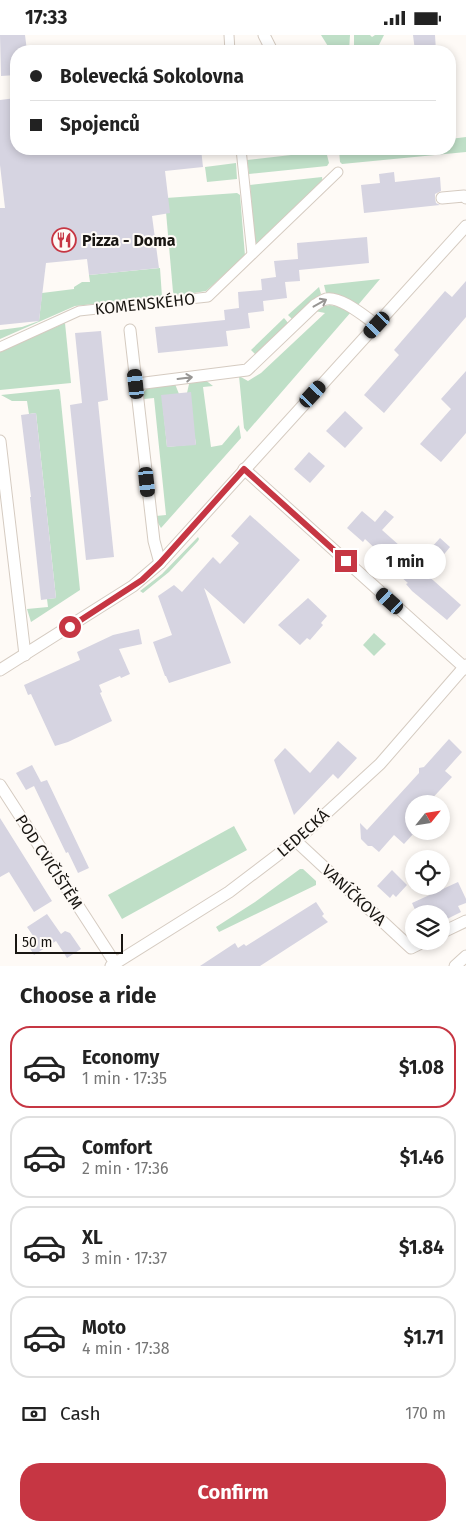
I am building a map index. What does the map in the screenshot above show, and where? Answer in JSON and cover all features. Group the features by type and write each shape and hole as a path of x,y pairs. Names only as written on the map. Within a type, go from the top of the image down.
{"street":[{"path":"242,155 252,254"},
{"name":"KOMENSKÉHO","path":"0,347 79,311 208,297 338,172"},
{"path":"442,198 464,196 466,198"},
{"path":"0,670 137,583 160,563 466,226"},
{"path":"136,384 247,370 315,305 325,299 333,298 346,304 377,325"},
{"name":"KOMENSKÉHO","path":"130,330 154,541 160,563"},
{"path":"0,441 24,655"},
{"path":"244,469 465,667"},
{"name":"LEDECKÁ","path":"113,965 229,892 296,841 380,764 465,667"},
{"name":"POD CVIČIŠTĚM","path":"0,785 113,965"},
{"name":"VANÍČKOVA","path":"296,841 405,942"},
{"path":"450,929 466,921"},
{"path":"455,966 466,956"}],"green space":[{"path":"321,35 350,35 349,45 327,45"},
{"path":"354,35 370,35 372,37 384,35 379,45 354,45"},
{"path":"466,137 466,152 456,153 456,138"},
{"path":"291,155 327,155 329,163 327,166 249,174 247,160"},
{"path":"339,155 435,155 342,164"},
{"path":"236,163 237,179 207,182 205,167"},
{"path":"322,177 323,185 259,245 255,242 250,185"},
{"path":"237,193 240,195 245,256 206,291 175,296 173,292 166,198"},
{"path":"160,268 162,297 75,306 0,339 0,330 22,327 39,321 42,293 74,289 74,287 82,282 90,282 89,275"},
{"path":"380,279 358,305 344,297 326,293 324,285"},
{"path":"319,287 321,294 293,320 288,315"},
{"path":"330,305 351,312 247,432 244,428 239,376 248,381 261,373 325,313 315,311 323,306"},
{"path":"284,318 289,324 257,356 251,350"},
{"path":"65,323 71,383 0,390 0,351"},
{"path":"204,379 213,386 203,387 211,447 222,445 239,425 241,438 161,528 156,516 166,515 154,398 144,399 144,392 148,387 175,384 179,394 162,396 167,447 196,444 187,393 189,384 192,381"},
{"path":"59,389 80,590 31,622 27,609 48,607 47,599 56,598 36,413 29,414 27,401 12,401 1,395"},
{"path":"198,537 198,541 169,572 143,593 140,591 162,574"},
{"path":"374,633 386,644 374,656 363,645"},
{"path":"234,826 247,850 122,919 108,895"},
{"path":"300,869 303,869 316,881 316,885 219,932 216,927 255,902"}],"building":[{"path":"0,35 25,35 26,45 10,45 10,75 1,76"},
{"path":"413,35 435,35 436,45 414,45"},
{"path":"10,99 10,155 202,155 203,167 165,171 170,213 152,216 159,268 89,275 87,259 46,263 39,321 0,325 0,208 5,208 0,165 0,100"},
{"path":"394,172 395,182 440,177 441,191 435,194 435,198 436,203 440,205 364,213 361,185 380,183 379,174"},
{"path":"367,237 369,263 299,270 300,281 285,282 287,298 263,301 264,311 248,313 250,328 226,331 228,346 158,353 155,327 225,320 224,310 239,308 238,292 262,290 261,279 276,277 274,261 298,259 297,243"},
{"path":"466,281 466,317 384,413 364,395 399,355 394,350 445,291 452,297"},
{"path":"101,331 108,400 98,402 114,557 86,560 70,405 82,403 75,333"},
{"path":"466,371 466,433 441,462 420,444 451,409 441,399"},
{"path":"191,392 196,445 167,447 161,395"},
{"path":"345,411 363,428 345,448 326,431"},
{"path":"36,413 56,598 41,600 21,415"},
{"path":"309,452 325,466 310,483 294,469"},
{"path":"385,510 394,517 382,530 409,554 407,557 461,605 447,620 412,591 406,584 408,583 378,557 381,554 365,539 363,542 347,528 362,511 375,522"},
{"path":"250,515 300,560 244,624 204,588 231,663 169,683 153,642 172,635 158,596 174,585 182,592 213,557 220,564 239,543 231,536"},
{"path":"440,538 450,547 441,558 431,548"},
{"path":"308,598 327,616 321,623 323,625 310,640 307,638 300,645 278,625"},
{"path":"139,629 142,644 119,649 130,674 99,685 102,692 100,693 112,721 68,742 55,746 31,694 28,695 24,685 80,660 77,652 113,635"},
{"path":"449,739 462,752 445,771 452,777 435,795 405,795 405,840 408,840 404,844 394,835 379,852 372,846 368,846 361,839 360,823 367,830 419,773 419,768 424,767"},
{"path":"338,741 357,758 338,779 333,774 294,815 274,760 285,748 310,773"},
{"path":"32,765 41,782 47,780 89,868 78,873 68,852 66,853 34,786 26,790 16,773"},
{"path":"0,818 52,901 34,912 9,872 0,877"},
{"path":"392,870 405,883 405,887 396,897 393,894 390,898 377,886"},
{"path":"458,882 466,899 466,903 458,906 461,912 450,918 450,905 413,905 412,903 430,895 450,895 450,886"},
{"path":"316,902 324,914 322,916 328,922 260,966 200,966 235,943 238,948 244,944 246,946"},
{"path":"47,914 61,934 65,931 70,933 81,949 67,958 56,941 34,955 28,945 36,940 27,927"}],"place":[{"name":"Pizza - Doma","path":"64,240"}],"route":[{"path":"70,627 142,580 160,563 244,469 346,561"}]}
